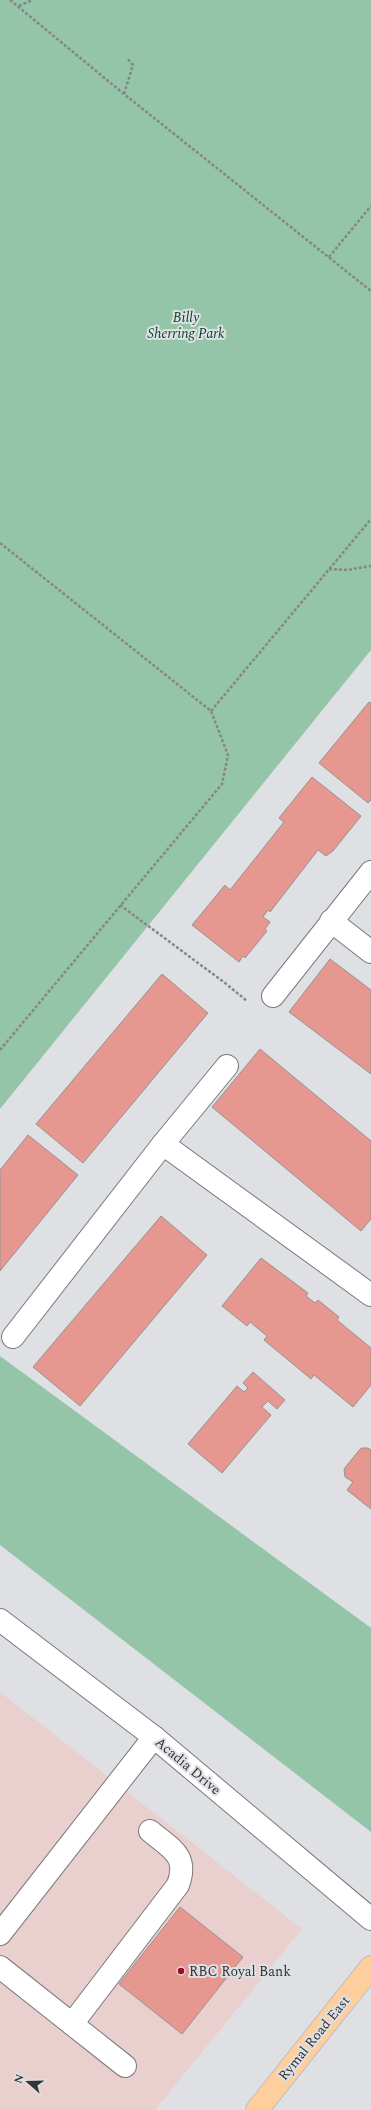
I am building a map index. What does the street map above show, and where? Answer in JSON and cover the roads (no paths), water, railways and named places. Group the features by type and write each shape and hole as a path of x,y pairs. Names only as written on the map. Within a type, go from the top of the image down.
{"main road":[{"name":"Rymal Road East","path":"256,2110 371,1967"}],"street":[{"path":"273,996 371,872"},
{"path":"331,921 371,952"},
{"path":"13,1337 163,1144 227,1066"},
{"path":"163,1144 371,1295"},
{"name":"Acadia Drive","path":"0,1620 154,1738 371,1919"},
{"path":"0,1934 154,1738"},
{"path":"72,2024 178,1885 183,1871 180,1857 150,1831"},
{"path":"0,1967 125,2066"}],"place":[{"name":"RBC Royal Bank","path":"181,1971"}],"park label":[{"name":"Billy Sherring Park","path":"186,326"}]}
